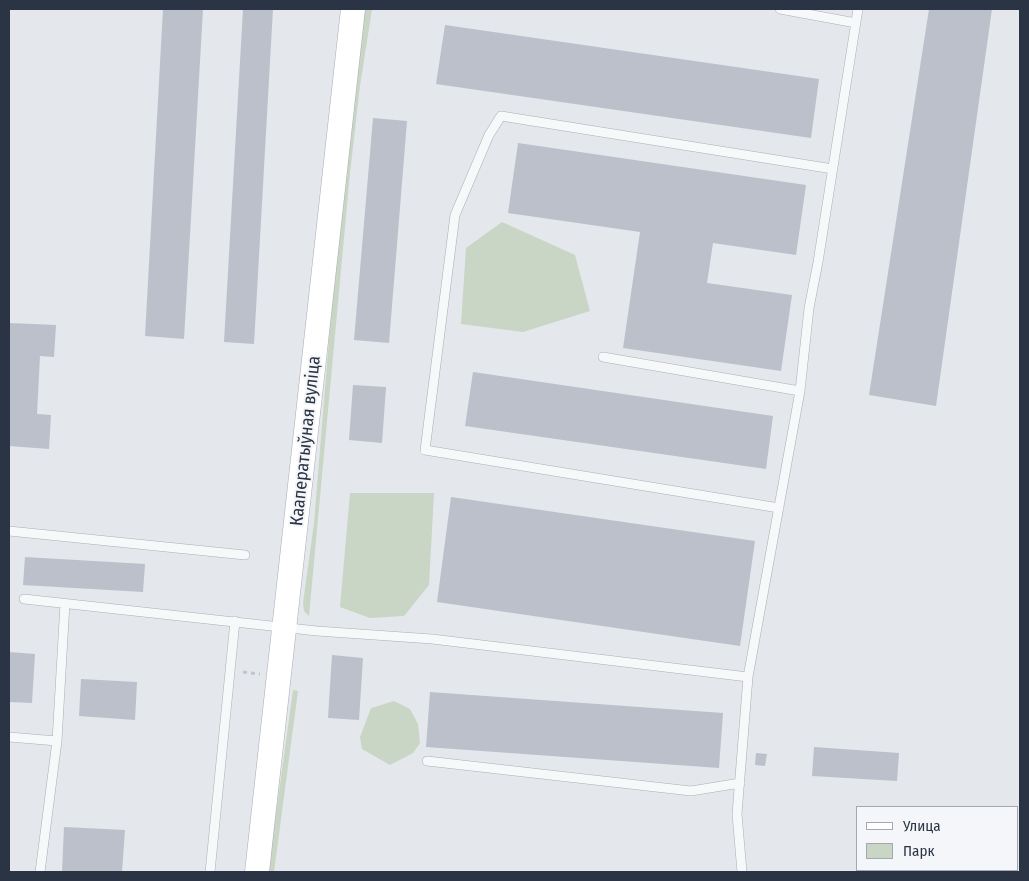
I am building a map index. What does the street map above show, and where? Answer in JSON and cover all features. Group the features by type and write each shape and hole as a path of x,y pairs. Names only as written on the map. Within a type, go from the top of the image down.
{"main road":[{"name":"Кааператыўная вуліца","path":"257,872 286,627 353,9"}],"lane":[{"path":"780,9 856,23"},
{"path":"742,872 737,814 748,676 800,391 809,308 858,9"},
{"path":"779,508 425,450 456,215 489,135 501,116 833,169"},
{"path":"603,357 800,391"},
{"path":"9,531 245,555"},
{"path":"24,599 318,631 432,639 748,676"},
{"path":"40,872 57,741 64,603"},
{"path":"210,872 235,621"},
{"path":"9,736 57,741"},
{"path":"427,761 691,791 740,783"}],"green space":[{"path":"364,9 372,9 360,86 350,173 309,616 304,611 303,603 314,523 335,266"},
{"path":"502,222 575,255 590,311 523,332 461,324 466,248"},
{"path":"350,493 434,493 429,585 404,616 370,618 340,607"},
{"path":"293,690 298,691 274,872 268,872"},
{"path":"394,701 410,709 418,724 420,743 413,753 390,765 362,749 360,737 371,708"}],"building":[{"path":"163,9 203,9 184,339 145,336"},
{"path":"243,9 273,9 254,344 224,342"},
{"path":"929,9 992,9 936,406 869,395"},
{"path":"445,25 819,79 811,138 436,84"},
{"path":"373,118 407,121 389,343 354,340"},
{"path":"518,143 806,185 796,255 713,243 707,283 792,295 781,371 623,348 640,232 508,213"},
{"path":"9,323 56,325 54,357 40,356 37,414 51,415 49,449 9,446"},
{"path":"473,372 773,416 766,469 465,426"},
{"path":"353,385 386,387 382,443 349,440"},
{"path":"451,497 755,541 740,646 437,602"},
{"path":"25,557 145,564 143,592 23,585"},
{"path":"9,652 35,654 32,703 9,702"},
{"path":"332,655 363,658 359,720 328,718"},
{"path":"81,679 137,682 135,720 79,716"},
{"path":"430,692 723,713 719,768 426,747"},
{"path":"814,747 899,753 897,781 812,776"},
{"path":"756,753 767,754 765,766 755,765"},
{"path":"64,827 125,830 122,872 62,872"}]}
